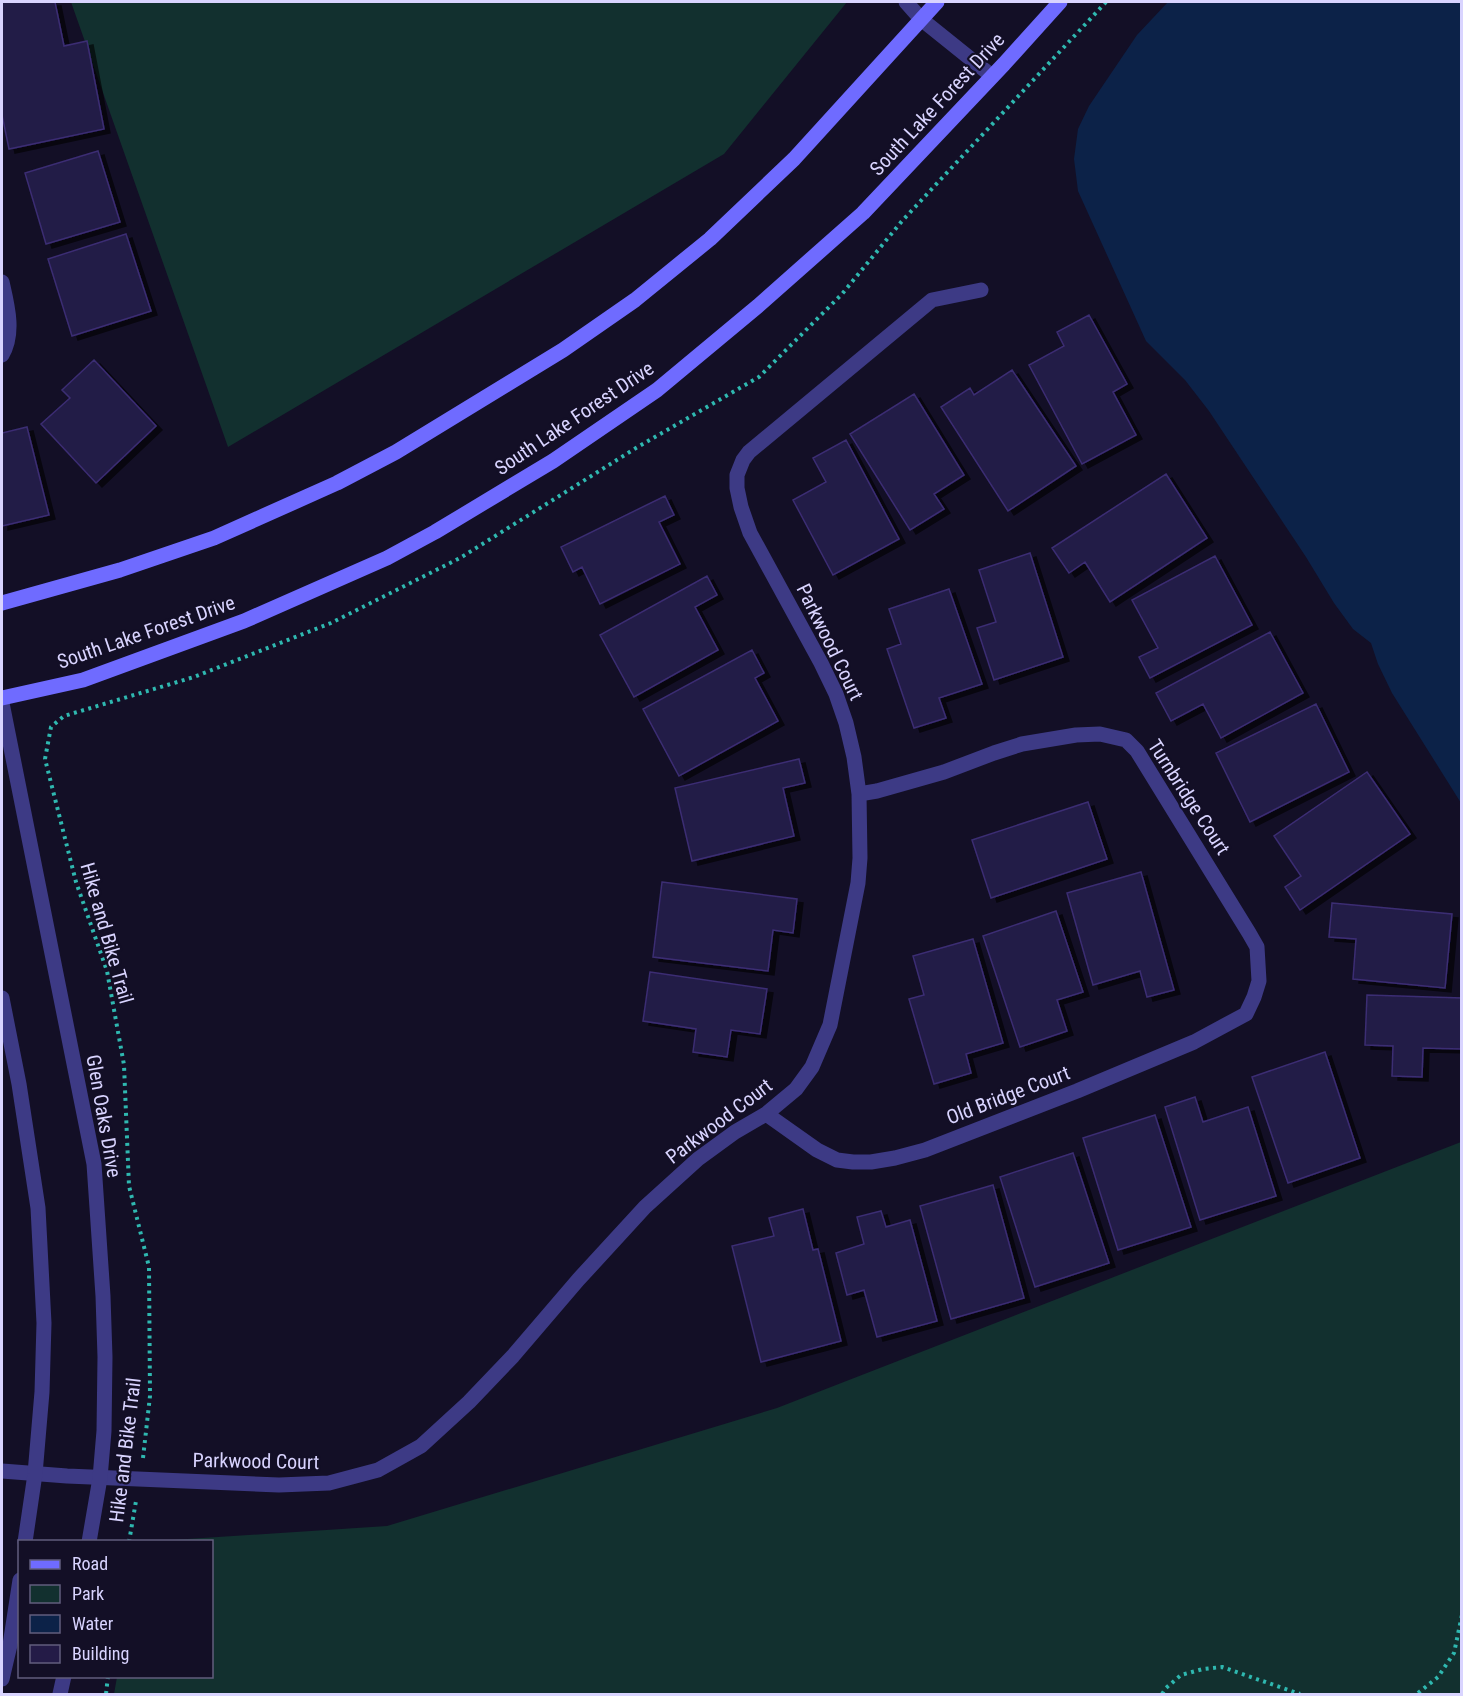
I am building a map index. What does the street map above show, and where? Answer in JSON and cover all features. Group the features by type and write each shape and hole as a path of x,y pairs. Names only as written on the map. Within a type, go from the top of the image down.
{"main road":[{"path":"2,603 120,570 225,534 337,483 396,452 563,350 635,300 710,239 794,159 937,2"},
{"name":"South Lake Forest Drive","path":"2,698 83,680 244,621 387,558 553,461 657,390 758,306 863,213 1060,2"}],"street":[{"path":"906,2 921,19 992,76"},
{"path":"2,282 10,323 2,355"},
{"name":"Parkwood Court","path":"2,1470 100,1478 279,1485 329,1483 378,1470 421,1446 469,1402 513,1356 645,1207 698,1159 735,1132 766,1114 796,1089 812,1067 830,1025 858,883 859,794 854,757 836,694 750,533 741,507 737,474 743,460 750,452 932,300 981,290"},
{"name":"Glen Oaks Drive","path":"2,704 94,1164 105,1347 104,1431 100,1478 89,1540"},
{"name":"Turnbridge Court","path":"859,794 944,772 1022,744 1076,735 1100,734 1126,740 1137,751 1250,933 1257,948 1259,981 1254,997"},
{"name":"Old Bridge Court","path":"766,1114 817,1150 837,1160 871,1162 895,1158 925,1150 1055,1100 1194,1042 1245,1014 1254,997"},
{"path":"2,998 19,1084 38,1208 44,1323 42,1392 35,1474 25,1540"},
{"path":"2,1678 18,1593"},
{"path":"60,1695 64,1678"}],"path":[{"name":"Hike and Bike Trail","path":"51,727 45,759 76,882 107,971 124,1065 129,1186 149,1267 150,1396 140,1479 129,1540"},
{"path":"1417,1694 1438,1677 1454,1653 1461,1615"},
{"path":"1162,1695 1166,1688 1181,1676 1203,1669 1222,1667 1300,1695"},
{"path":"106,1695 108,1678"}],"green space":[{"path":"71,2 847,2 724,154 228,447"},
{"path":"1461,1142 1461,1694 114,1694 117,1678 213,1678 213,1540 172,1540 387,1526 777,1408"}],"water":[{"path":"1168,2 1461,2 1461,803 1392,693 1371,643 1353,629 1334,603 1209,411 1185,380 1146,341 1078,191 1074,159 1078,129 1089,106 1137,35"}],"building":[{"path":"2,2 55,2 64,46 87,41 104,129 9,149 2,115"},
{"path":"98,151 120,222 46,244 25,173"},
{"path":"126,234 151,311 72,336 48,259"},
{"path":"1089,315 1127,384 1113,392 1136,435 1082,464 1029,365 1064,346 1057,332"},
{"path":"94,360 156,426 96,483 41,424 70,398 62,390"},
{"path":"1012,370 1076,466 1008,511 941,407 970,388 974,395"},
{"path":"914,394 964,475 934,494 944,509 910,530 850,434"},
{"path":"27,427 49,515 2,526 2,433"},
{"path":"846,440 899,539 833,575 793,500 826,482 813,458"},
{"path":"1166,474 1207,538 1110,602 1085,562 1069,573 1052,548"},
{"path":"665,496 674,515 659,522 680,564 600,604 582,567 573,572 561,547"},
{"path":"1030,553 1063,657 994,680 977,628 996,622 979,570"},
{"path":"1215,556 1252,625 1150,678 1139,657 1158,648 1132,600"},
{"path":"707,576 717,595 695,607 718,650 634,697 600,635"},
{"path":"949,589 982,684 939,698 946,718 914,728 887,649 901,644 889,609"},
{"path":"1270,632 1303,693 1221,738 1203,704 1171,721 1156,693"},
{"path":"752,650 764,673 755,678 778,721 679,776 643,709"},
{"path":"1316,704 1349,772 1250,822 1216,753"},
{"path":"799,759 805,783 783,788 794,836 692,861 675,788"},
{"path":"1367,772 1410,834 1300,910 1285,887 1301,876 1274,836"},
{"path":"1088,802 1107,859 991,898 972,840"},
{"path":"1141,872 1174,990 1147,997 1140,971 1093,985 1067,893"},
{"path":"662,882 797,899 793,933 773,930 768,971 653,957"},
{"path":"1332,903 1452,914 1445,988 1353,979 1356,939 1329,937"},
{"path":"1056,911 1083,992 1057,1000 1067,1031 1020,1047 983,936"},
{"path":"973,939 1003,1043 966,1054 971,1073 934,1084 909,999 924,995 913,956"},
{"path":"650,972 767,989 760,1034 731,1030 727,1057 693,1052 696,1029 643,1021"},
{"path":"1367,995 1462,998 1462,1049 1423,1048 1422,1077 1392,1076 1393,1046 1365,1045"},
{"path":"1325,1052 1360,1158 1288,1183 1252,1077"},
{"path":"1195,1097 1203,1122 1248,1107 1276,1196 1200,1220 1165,1107"},
{"path":"1155,1115 1191,1227 1118,1250 1083,1138"},
{"path":"1073,1153 1109,1263 1035,1287 1000,1177"},
{"path":"993,1185 1024,1298 951,1319 920,1206"},
{"path":"803,1209 813,1250 818,1249 841,1341 761,1362 732,1246 774,1236 769,1218"},
{"path":"881,1211 886,1227 910,1220 937,1321 877,1337 864,1290 847,1295 836,1253 864,1244 857,1217"}]}
